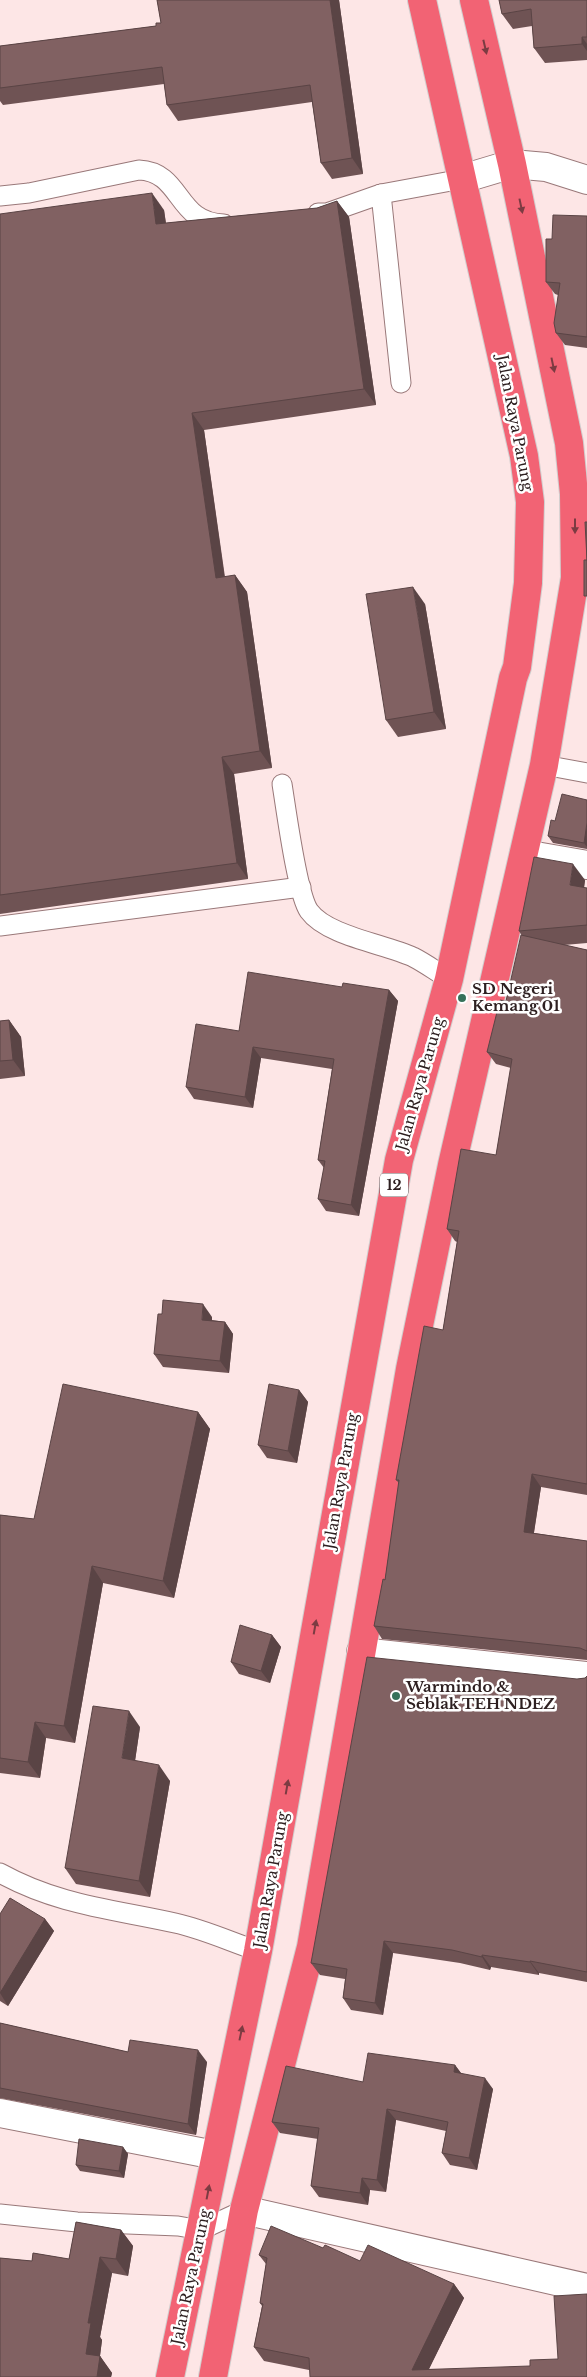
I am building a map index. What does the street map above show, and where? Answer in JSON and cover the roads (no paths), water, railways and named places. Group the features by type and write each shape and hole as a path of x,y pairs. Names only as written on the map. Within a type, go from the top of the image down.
{"highway":[{"name":"Jalan Raya Parung","path":"170,2377 258,1951 399,1160 449,979 513,678 517,667 528,583 530,502 524,456 422,0"},
{"path":"213,2377 244,2210 311,1948 410,1369 452,1165 544,765 575,578 574,494 569,443 512,164 474,0"}],"street":[{"path":"462,178 512,164 546,167 587,180"},
{"path":"524,854 587,865"},
{"path":"361,1652 587,1676"},
{"path":"0,2113 215,2155"},
{"path":"244,2210 587,2288"}],"lane":[{"path":"0,196 30,193 139,170 150,171 166,181 196,217 209,224 238,223"},
{"path":"302,214 327,213 381,194 462,178"},
{"path":"381,194 401,383"},
{"path":"544,765 587,773"},
{"path":"282,784 301,887 309,911 326,924 343,933 413,957 449,979"},
{"path":"0,926 301,887"},
{"path":"0,1873 48,1896 100,1910 176,1923 258,1951"},
{"path":"0,2214 77,2222 178,2226 201,2230 244,2210"}],"place":[{"name":"SD Negeri Kemang 01","path":"462,998"},
{"name":"Warmindo & Seblak TEH NDEZ","path":"396,1696"}]}
